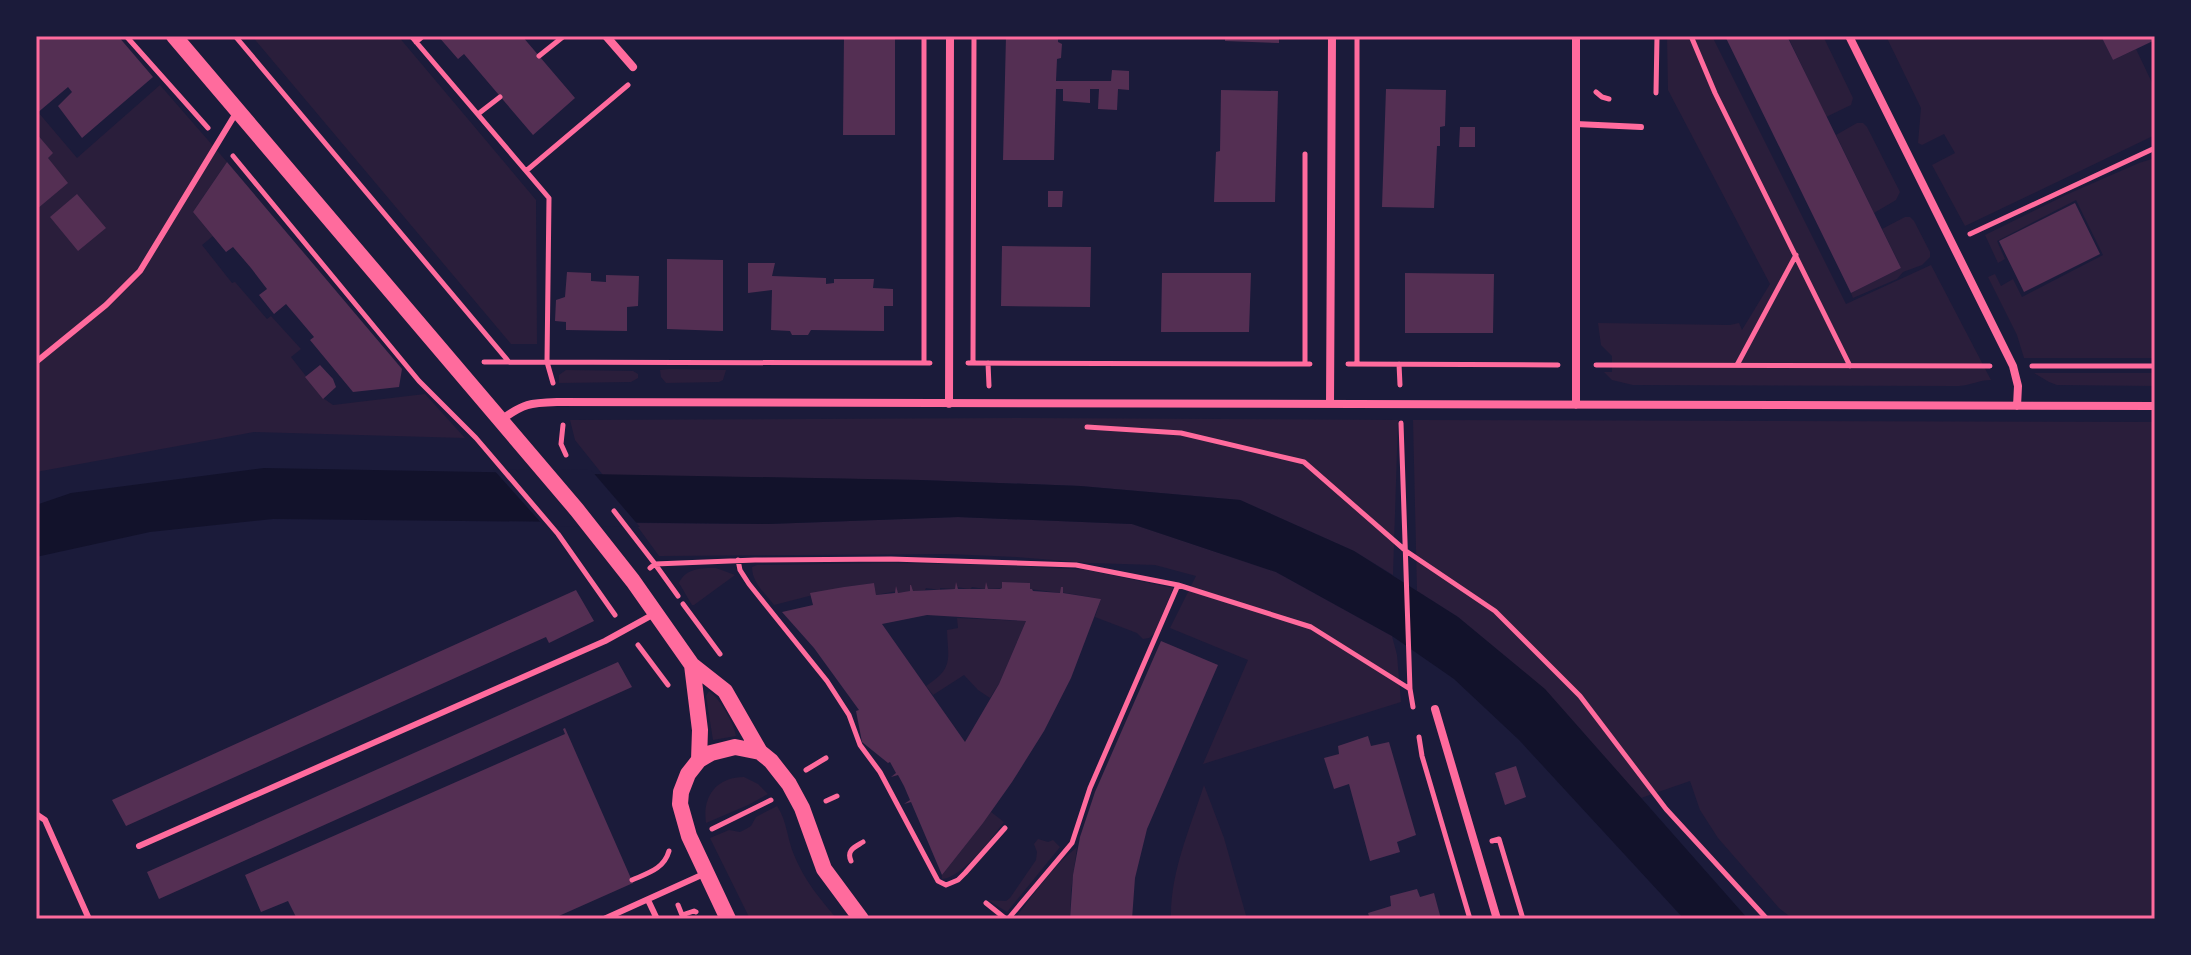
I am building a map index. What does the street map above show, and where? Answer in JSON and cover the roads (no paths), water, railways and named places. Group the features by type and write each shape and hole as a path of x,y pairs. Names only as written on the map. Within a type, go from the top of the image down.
{"main road":[{"path":"174,36 596,534 692,665 725,691 760,752 789,784 802,808 824,869 861,919"},
{"path":"692,665 700,730 699,760"},
{"path":"728,919 686,827 680,804 681,792 688,774 699,760 735,747 760,752"}],"street":[{"path":"606,36 633,67"},
{"path":"949,404 950,36"},
{"path":"1330,404 1332,36"},
{"path":"1576,36 1576,405"},
{"path":"1849,36 2013,366 2018,386 2017,406"},
{"path":"501,421 518,407 529,403 558,402 2155,406"},
{"path":"1435,709 1497,919"}],"lane":[{"path":"36,362 106,305 140,271 237,110"},
{"path":"1576,124 1641,127"},
{"path":"139,846 627,631 656,613"},
{"path":"36,814 45,820 89,919"},
{"path":"604,919 707,873"},
{"path":"648,900 657,919"}]}
